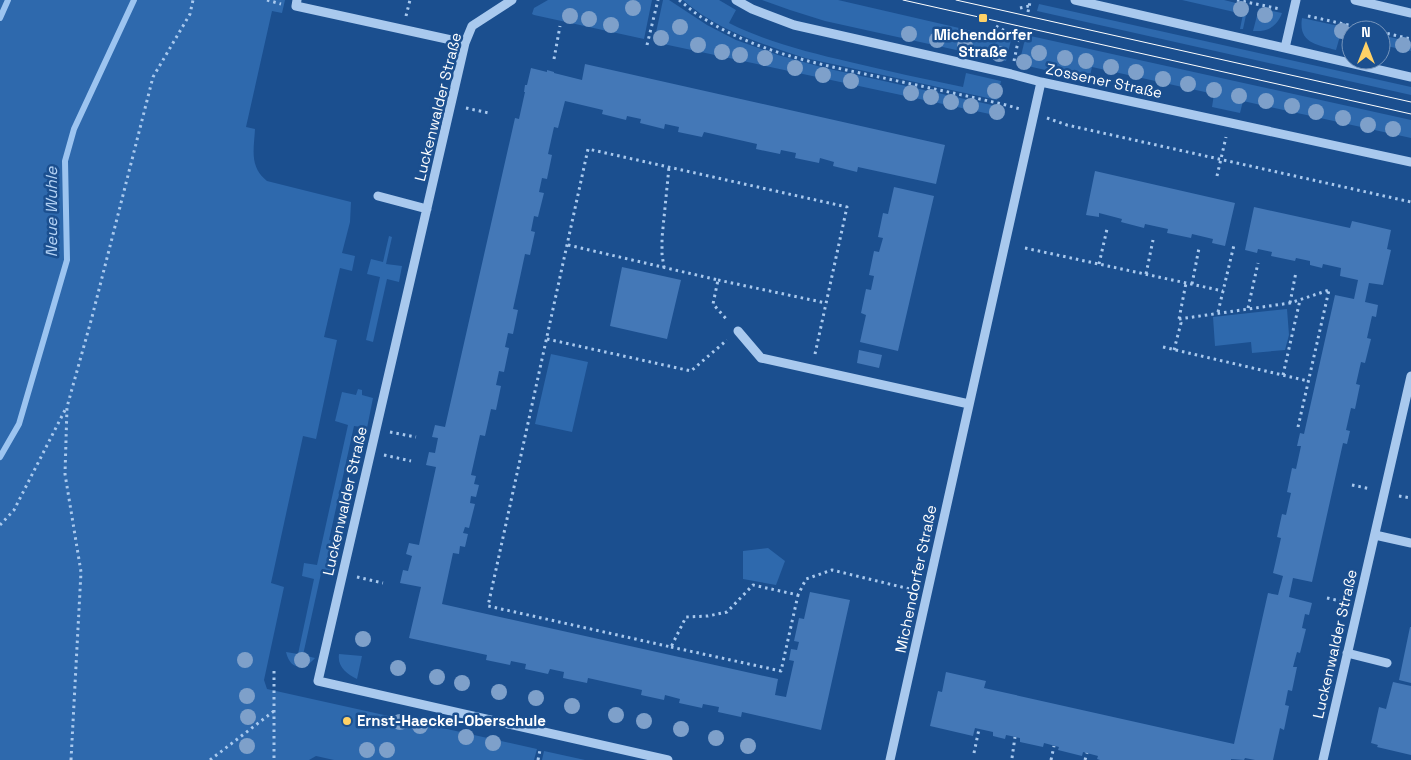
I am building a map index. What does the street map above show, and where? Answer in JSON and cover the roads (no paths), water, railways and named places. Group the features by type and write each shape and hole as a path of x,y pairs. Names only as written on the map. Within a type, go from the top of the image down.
{"street":[{"name":"Luckenwalder Straße","path":"512,0 472,26 465,44 318,681 668,760"},
{"name":"Zossener Straße","path":"736,0 752,9 794,25 1041,82 1411,162"},
{"path":"1075,0 1411,77"},
{"path":"1285,48 1296,0"},
{"path":"1354,0 1411,13"},
{"path":"296,3 465,44"},
{"name":"Michendorfer Straße","path":"890,760 1041,82"},
{"path":"378,196 427,209"},
{"path":"738,331 761,358 968,404"},
{"name":"Luckenwalder Straße","path":"1323,760 1411,376"},
{"path":"1375,535 1411,543"},
{"path":"1347,653 1387,663"}],"waterway":[{"path":"0,18 8,0"},
{"name":"Neue Wuhle","path":"0,457 19,424 67,260 65,161 74,129 134,0"}],"tram line":[{"path":"903,0 1411,114"},
{"path":"956,0 1411,102"}],"place":[{"name":"Michendorfer Straße","path":"983,18"},
{"name":"Ernst-Haeckel-Oberschule","path":"347,721"}]}
